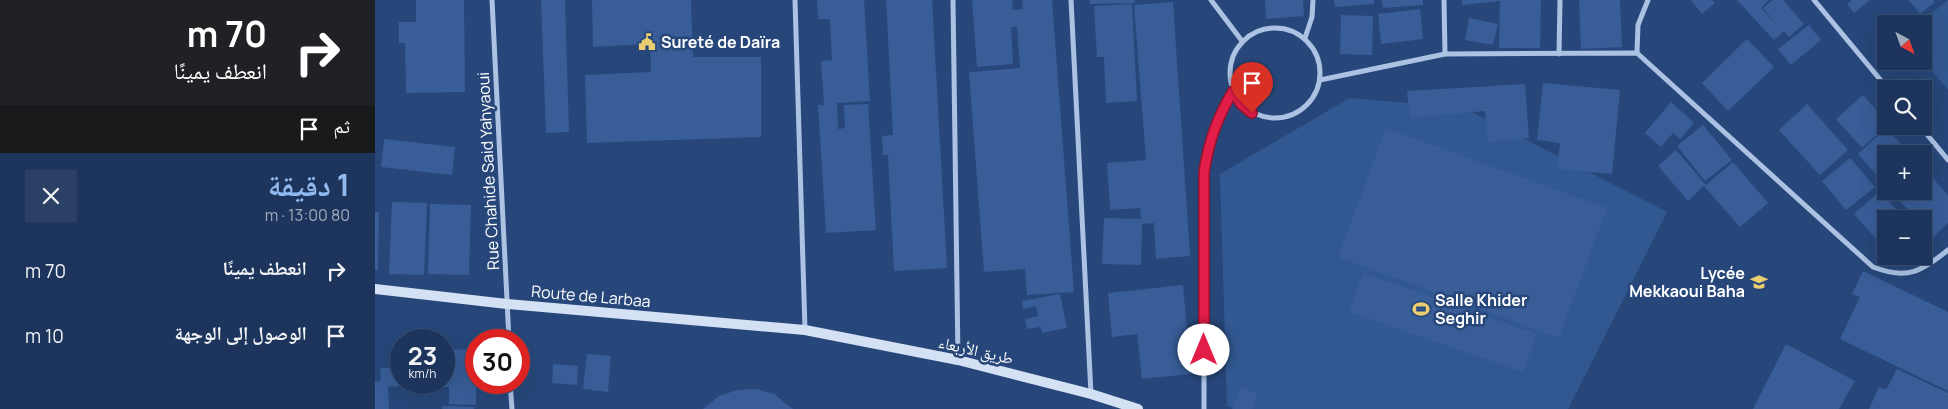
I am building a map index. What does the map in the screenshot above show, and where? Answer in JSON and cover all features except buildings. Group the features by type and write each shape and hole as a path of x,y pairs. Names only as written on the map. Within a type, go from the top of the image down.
{"main road":[{"name":"Route de Larbaa","path":"375,289 507,304 805,330"},
{"name":"طريق الأربعاء","path":"805,330 957,360 1091,394 1138,409"}],"street":[{"name":"Rue Chahide Said Yahyaoui","path":"492,0 508,329"},
{"path":"795,0 805,330"},
{"path":"953,0 957,360"},
{"path":"1071,0 1091,394"},
{"path":"1211,0 1242,41"},
{"path":"1305,38 1312,17 1313,0"},
{"path":"1444,0 1445,54"},
{"path":"1559,0 1559,54"},
{"path":"1637,53 1639,25 1648,0"},
{"path":"1814,0 1881,80"},
{"path":"1273,27 1290,30 1305,38 1315,50 1320,64 1320,80 1316,94 1307,106 1295,114 1281,118 1266,118 1252,113 1241,104 1233,91 1229,74 1232,56 1242,41 1256,31 1273,27"},
{"path":"1320,80 1445,54 1637,53 1873,267 1889,273 1906,274 1922,270 1948,250"},
{"path":"1204,409 1204,172 1214,124 1233,91"},
{"path":"1927,135 1948,160"},
{"path":"511,394 512,409"}],"shaded area":[{"path":"1948,0 1948,90 1931,70 1933,70 1933,15 1929,15"},
{"name":"Salle Khider Seghir","path":"1350,98 1464,108 1667,212 1568,409 1236,409 1227,406 1220,174"}],"place":[{"name":"Sureté de Daïra","path":"647,42"},
{"name":"Lycée Mekkaoui Baha","path":"1759,282"},
{"name":"Salle Khider Seghir","path":"1421,309"}],"route":[{"path":"1204,350 1204,172 1208,146 1214,124 1233,91 1241,104 1252,113"}]}
